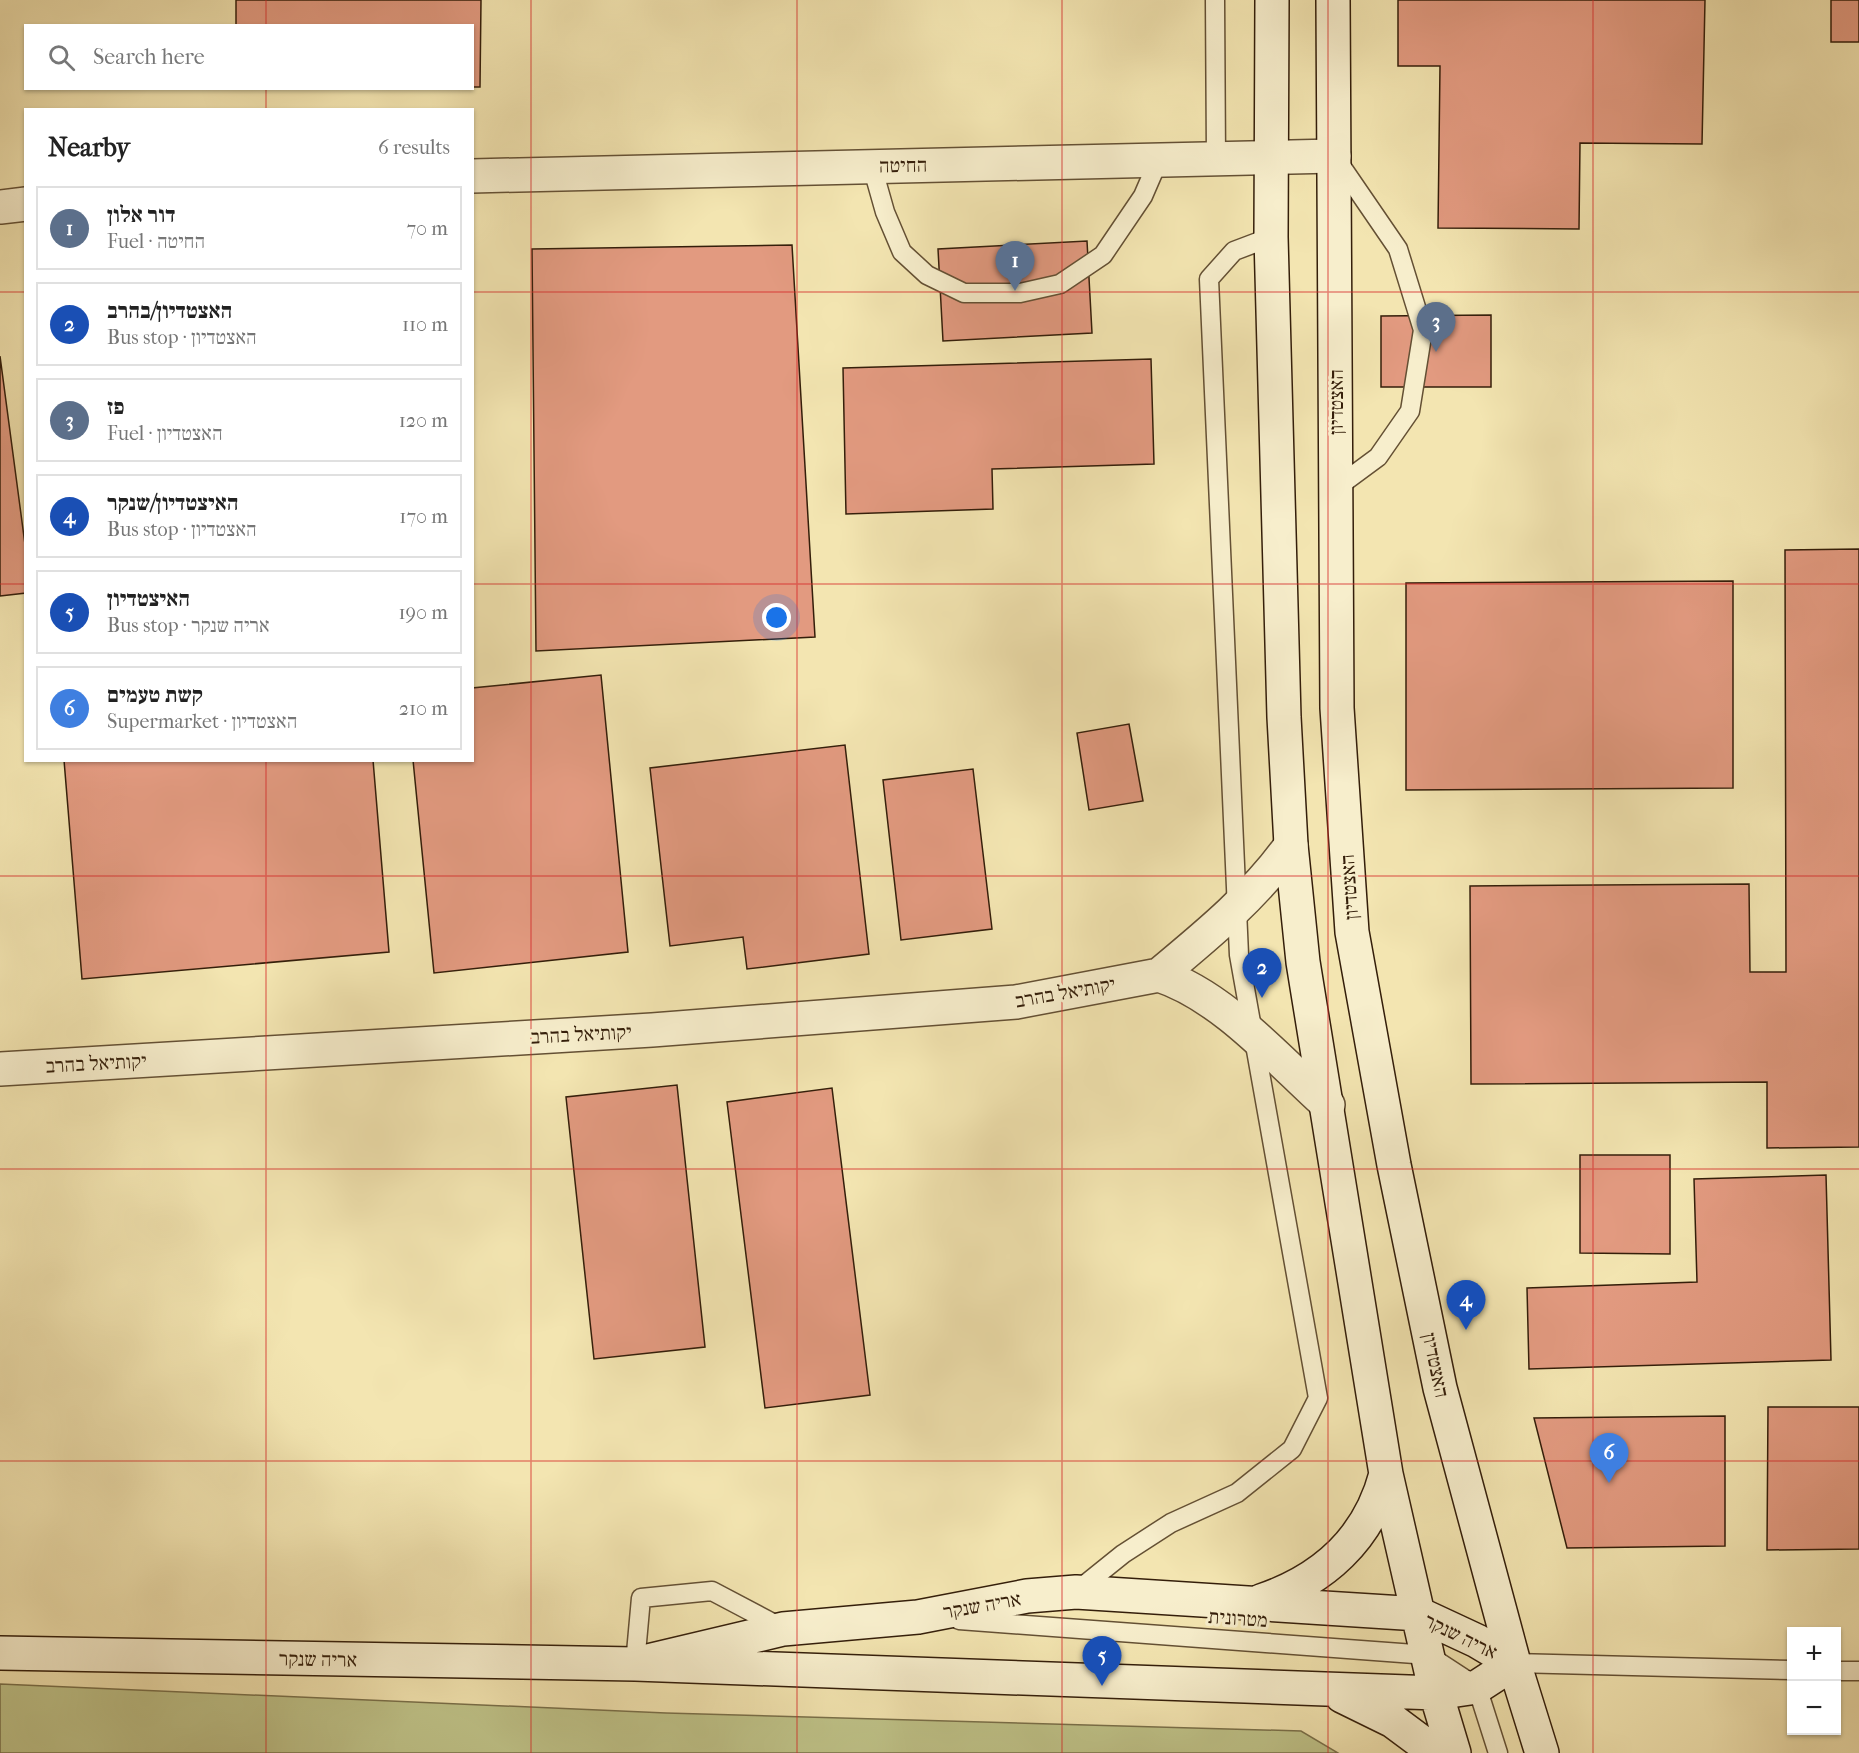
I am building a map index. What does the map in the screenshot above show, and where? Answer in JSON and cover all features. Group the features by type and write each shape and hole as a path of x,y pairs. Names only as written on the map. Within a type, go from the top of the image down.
{"street":[{"path":"1272,0 1271,237 1284,706 1291,845 1303,962 1386,1474 1436,1693 1454,1753"},
{"name":"האצטדיון","path":"1333,0 1337,708 1352,932 1394,1165 1440,1388 1514,1663 1542,1753"},
{"name":"החיטה","path":"474,176 1334,156"},
{"path":"0,207 24,204"},
{"path":"1159,975 1203,938 1237,905 1277,865 1291,845"},
{"path":"1159,975 1180,982 1201,994 1328,1105"},
{"name":"יקותיאל בהרב","path":"0,1069 652,1030 1016,1002 1159,975"},
{"path":"1255,1603 1291,1591 1318,1574 1341,1554 1364,1525 1381,1494 1386,1474"},
{"name":"אריה שנקר","path":"0,1653 635,1664 1436,1693 1478,1687 1514,1663 1477,1641 1419,1614 1076,1592 1027,1596 918,1617 783,1629 635,1664"},
{"path":"1323,1690 1370,1707 1436,1753"}],"lane":[{"path":"1215,0 1216,158"},
{"path":"1334,156 1398,249 1423,330 1410,411 1378,457 1336,488"},
{"path":"872,166 885,212 902,252 927,275 964,293 1020,293 1060,284 1103,255 1143,196 1159,159"},
{"path":"1076,1592 1123,1554 1171,1523 1237,1493 1292,1449 1318,1398 1239,956 1209,279 1234,251 1271,237"},
{"path":"635,1664 641,1598 712,1591 783,1629"},
{"name":"מטרונית","path":"918,1617 1428,1655 1478,1687"},
{"path":"1514,1663 1787,1670"},
{"path":"1841,1671 1859,1671"},
{"path":"1478,1687 1498,1753"}],"green space":[{"path":"0,1684 666,1713 1301,1731 1338,1753 0,1753"}],"building":[{"path":"236,0 481,0 480,87 474,87 474,24 236,24"},
{"path":"1398,0 1705,0 1702,144 1580,143 1579,229 1438,228 1440,66 1398,66"},
{"path":"1831,0 1859,0 1859,42 1831,42"},
{"path":"1087,241 1092,333 943,341 938,249"},
{"path":"792,245 815,637 536,651 532,249"},
{"path":"1491,315 1491,387 1381,387 1381,316"},
{"path":"0,356 24,537 24,593 0,596"},
{"path":"1151,359 1154,464 992,469 993,509 846,514 843,368"},
{"path":"1859,549 1859,1147 1767,1148 1767,1082 1471,1084 1470,886 1749,884 1750,972 1786,972 1785,550"},
{"path":"1733,581 1733,788 1406,790 1406,583"},
{"path":"601,675 628,952 434,973 413,762 474,762 474,688"},
{"path":"1129,724 1143,801 1089,810 1077,733"},
{"path":"845,745 869,954 747,969 743,937 670,946 650,768"},
{"path":"64,762 373,762 389,952 82,979"},
{"path":"973,769 992,929 901,940 883,780"},
{"path":"677,1085 705,1347 594,1359 566,1097"},
{"path":"832,1088 870,1395 765,1408 727,1102"},
{"path":"1580,1155 1670,1155 1670,1254 1580,1253"},
{"path":"1826,1175 1831,1360 1529,1369 1527,1288 1697,1282 1694,1179"},
{"path":"1768,1407 1859,1407 1859,1549 1767,1550"},
{"path":"1725,1416 1725,1546 1567,1548 1534,1418"}],"place":[{"name":"דור אלון","path":"1015,291"},
{"name":"פז","path":"1436,352"},
{"name":"האצטדיון/בהרב","path":"1262,998"},
{"name":"האיצטדיון/שנקר","path":"1466,1330"},
{"name":"קשת טעמים","path":"1609,1483"},
{"name":"האיצטדיון","path":"1102,1686"}]}
